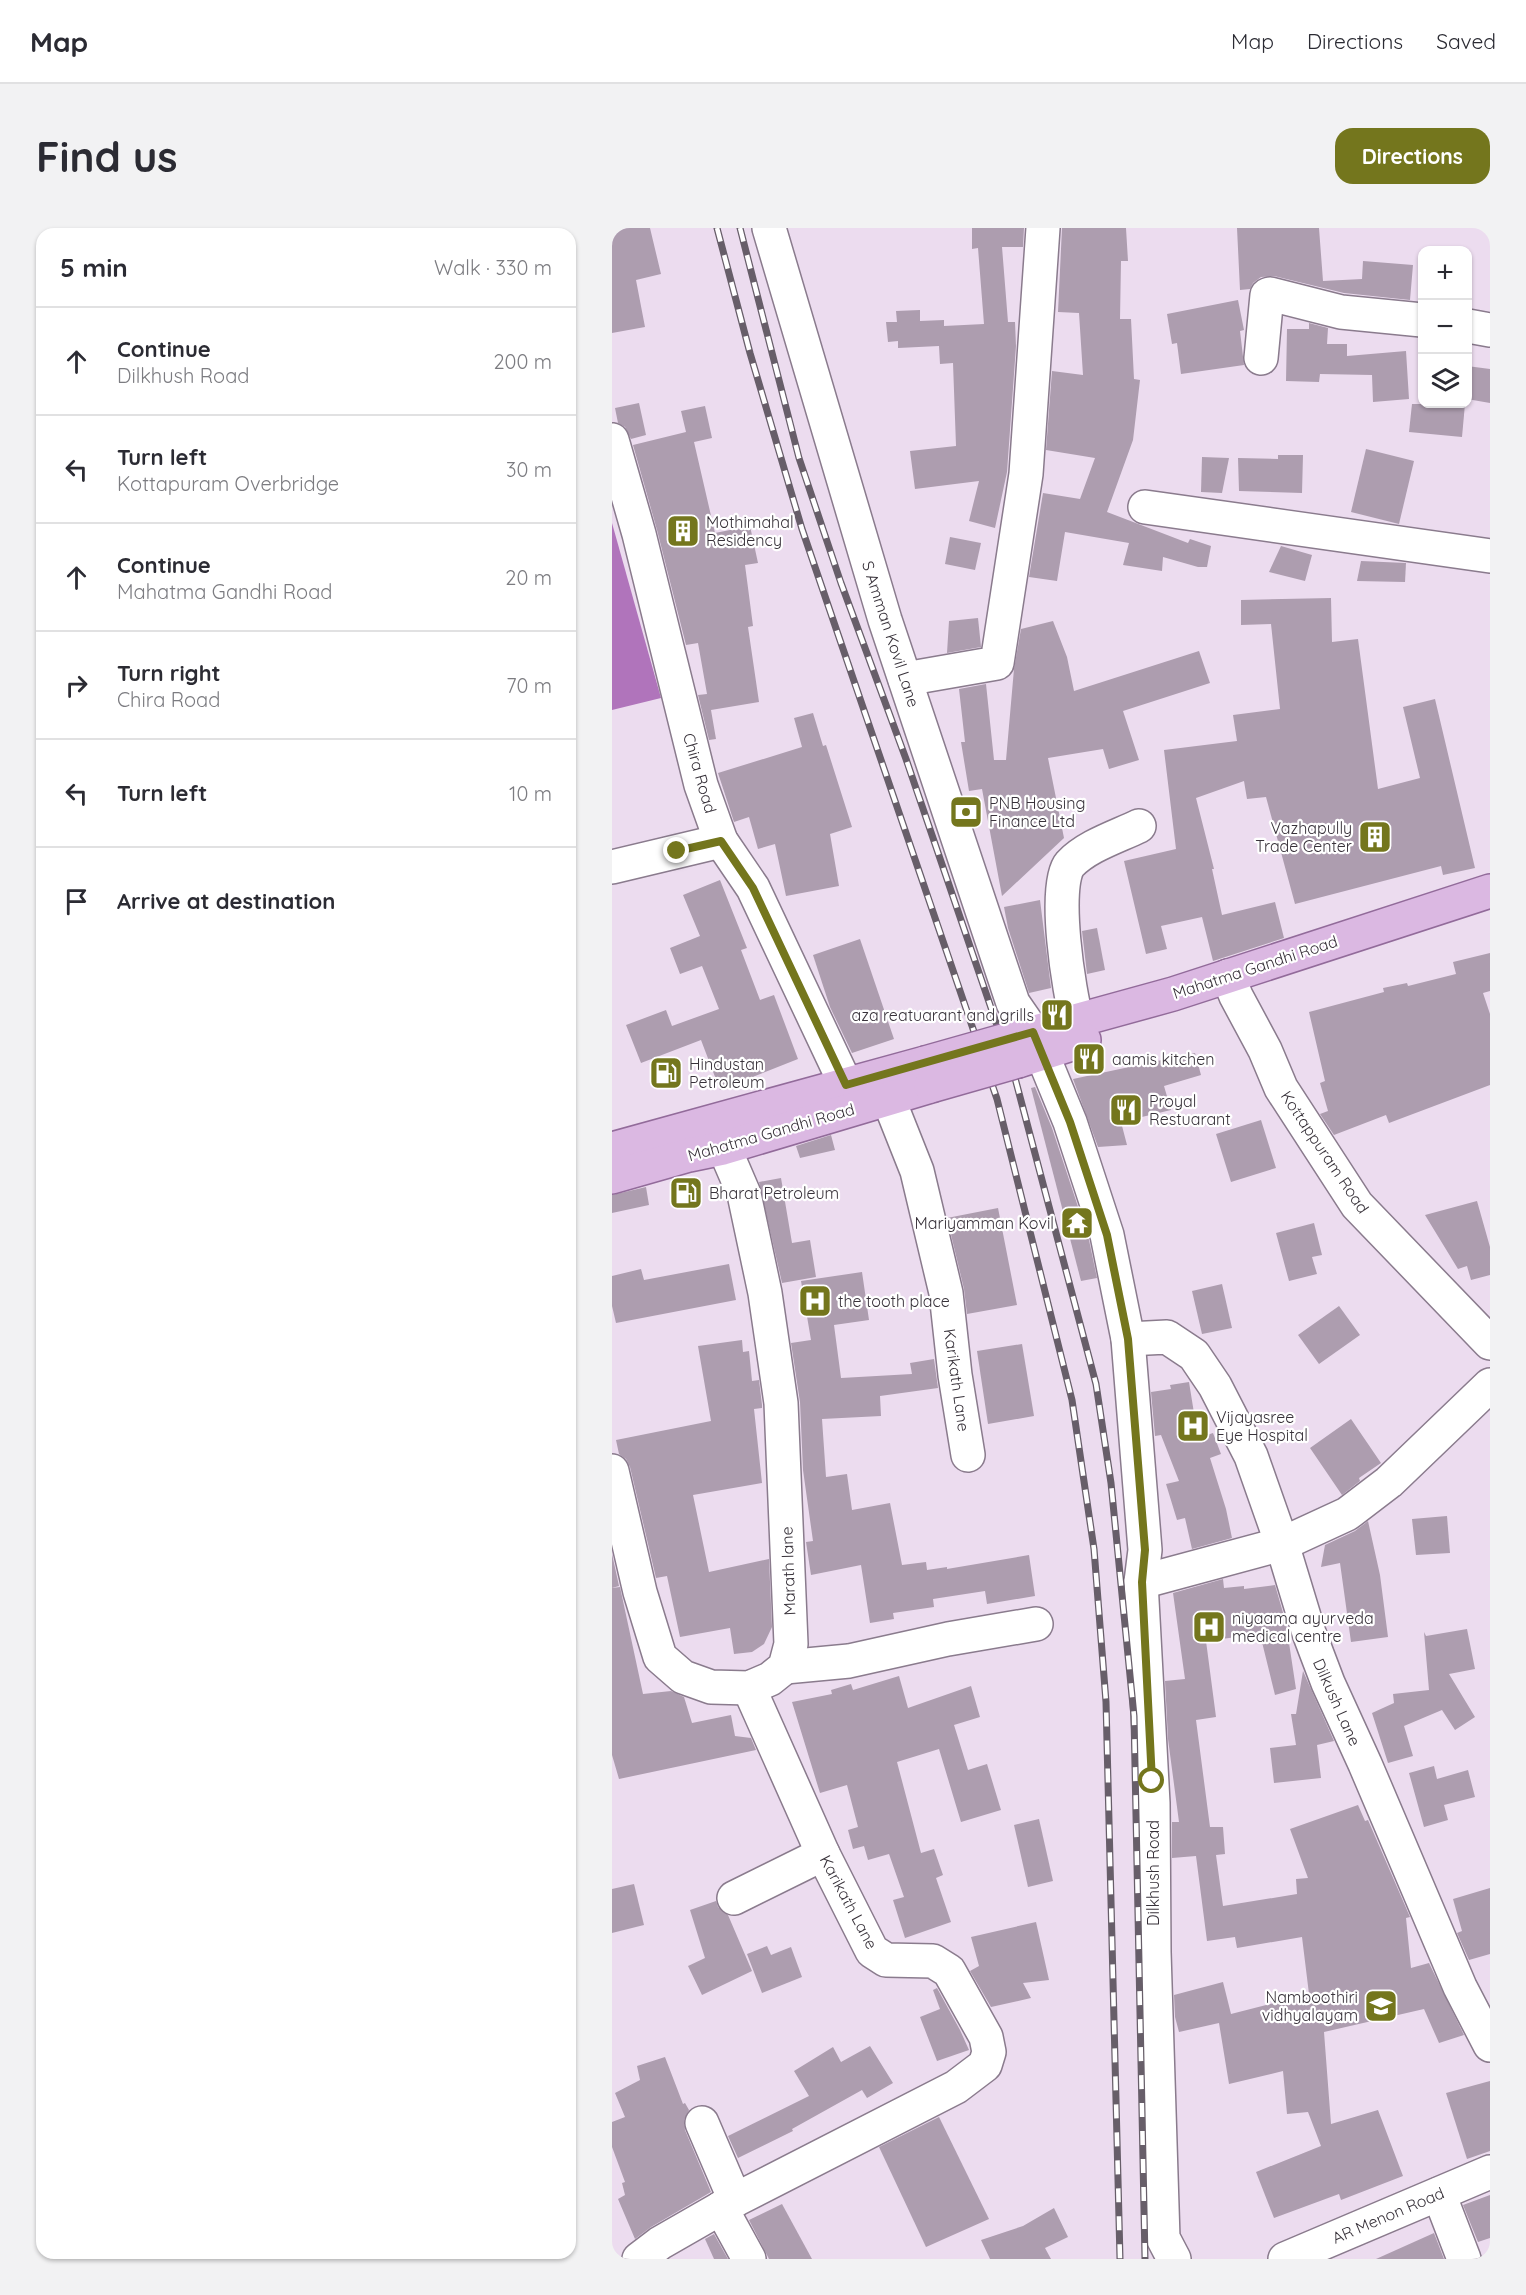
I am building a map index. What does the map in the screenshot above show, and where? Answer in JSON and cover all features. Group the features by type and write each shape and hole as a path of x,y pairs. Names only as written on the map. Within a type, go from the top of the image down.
{"main road":[{"name":"Mahatma Gandhi Road","path":"1028,1046 1197,1006 1232,986 1490,891"},
{"name":"Mahatma Gandhi Road","path":"1028,1046 1077,1020 1173,994 1232,986 1490,915"},
{"path":"928,1074 1028,1046"},
{"name":"Mahatma Gandhi Road","path":"612,1177 689,1155 718,1135 846,1085 928,1074"},
{"name":"Mahatma Gandhi Road","path":"612,1149 718,1135 888,1098 928,1074"}],"street":[{"name":"S Amman Kovil Lane","path":"769,228 885,620 1028,1046"},
{"path":"905,679 997,663 1026,474 1043,228"},
{"path":"1261,358 1267,295 1270,294 1341,312 1418,320"},
{"path":"1472,327 1490,330"},
{"name":"Chira Road","path":"612,440 639,534 701,785 721,841 753,888 846,1085"},
{"path":"1145,507 1490,556"},
{"path":"1077,1020 1071,999 1062,884 1068,867 1081,854 1139,826"},
{"path":"612,867 721,841"},
{"name":"Kottappuram Road","path":"1232,986 1265,1050 1281,1088 1357,1205 1490,1342"},
{"name":"Dilkhush Road","path":"1028,1046 1070,1122 1107,1235 1128,1339 1145,1550 1142,1582 1153,1803 1154,1952 1163,2238 1174,2259"},
{"name":"Karikath Lane","path":"888,1098 917,1171 946,1293 955,1375 968,1455"},
{"name":"Marath lane","path":"718,1135 744,1194 765,1293 781,1403 791,1644 785,1667"},
{"name":"Dilkush Lane","path":"1128,1339 1167,1337 1194,1355 1215,1386 1251,1456 1282,1544 1309,1633 1328,1683 1460,1987 1490,2045"},
{"path":"1142,1582 1282,1544 1347,1514 1430,1444 1490,1385"},
{"path":"612,1471 640,1592 660,1657 683,1677 701,1684 711,1687 749,1688 770,1679 785,1667 849,1661 948,1639 1036,1624"},
{"name":"Karikath Lane","path":"639,2259 660,2243 728,2204 956,2087 984,2065 989,2052 986,2037 949,1971 933,1961 886,1959 872,1951 823,1854 749,1688"},
{"path":"734,1898 823,1854"},
{"path":"702,2123 728,2204 749,2259"},
{"name":"AR Menon Road","path":"1285,2259 1490,2172"},
{"path":"1439,2194 1464,2259"}],"shaded area":[{"path":"612,523 661,698 612,710"}],"building":[{"path":"612,228 650,228 661,274 636,280 645,327 612,333"},
{"path":"972,228 1024,228 1023,247 1002,247 1008,322 1015,322 1016,346 1007,472 995,528 969,521 979,481 915,489 910,451 956,446 953,363 940,364 939,346 898,348 898,341 888,342 886,322 897,322 896,311 920,310 920,321 944,320 944,326 984,324 978,248 972,249"},
{"path":"1062,228 1126,228 1128,261 1121,261 1120,319 1131,319 1134,379 1140,380 1133,440 1107,512 1188,543 1190,539 1211,546 1207,567 1198,567 1163,557 1162,571 1123,565 1129,543 1065,532 1057,581 1029,577 1043,493 1080,499 1095,458 1046,450 1052,371 1083,375 1079,313 1058,312"},
{"path":"1237,228 1319,228 1323,281 1362,279 1363,261 1413,265 1410,300 1344,293 1274,276 1261,277 1253,283 1250,289 1240,290"},
{"path":"1238,300 1244,330 1240,331 1244,365 1181,374 1177,343 1172,344 1167,314"},
{"path":"1309,323 1328,328 1327,344 1347,344 1347,356 1406,351 1409,399 1373,402 1372,375 1320,374 1319,382 1286,381 1287,329 1309,329"},
{"path":"1472,367 1490,369 1490,403 1472,400"},
{"path":"639,403 646,435 631,439 625,427 618,423 615,408"},
{"path":"1412,404 1418,404 1418,408 1465,408 1462,437 1409,432"},
{"path":"705,406 712,438 694,442 715,533 750,526 758,563 745,565 753,626 748,627 759,702 711,710 716,739 709,740 698,695 707,694 698,643 686,645 633,445 686,432 681,411"},
{"path":"1366,449 1414,461 1399,524 1351,512"},
{"path":"1278,455 1303,455 1302,493 1239,491 1238,458 1278,459"},
{"path":"1202,457 1229,458 1222,493 1201,492"},
{"path":"950,537 981,543 975,570 945,564"},
{"path":"1281,546 1312,555 1305,581 1269,572"},
{"path":"1361,561 1406,563 1405,582 1357,581"},
{"path":"1331,598 1332,642 1358,639 1378,789 1420,778 1403,707 1435,699 1475,868 1443,875 1441,866 1295,904 1266,797 1247,799 1244,781 1196,798 1214,869 1212,869 1222,915 1275,902 1284,938 1213,961 1202,917 1161,926 1167,949 1146,954 1124,861 1176,849 1164,750 1237,741 1233,715 1280,709 1271,624 1241,625 1241,600"},
{"path":"978,618 981,647 947,653 949,621"},
{"path":"1053,621 1067,657 1074,691 1199,651 1210,683 1123,711 1139,760 1109,769 1103,749 1048,758 1064,838 1002,896 982,789 969,791 961,742 965,742 959,689 986,684 994,760 1006,760 1014,669 1021,629"},
{"path":"813,713 823,746 826,745 852,827 830,834 839,886 786,896 775,844 758,849 749,817 734,822 718,773 802,747 794,718"},
{"path":"720,880 747,948 741,950 760,1000 774,995 798,1059 720,1090 701,1040 641,1063 626,1025 666,1010 672,1026 719,1009 702,966 680,974 670,948 700,936 683,895"},
{"path":"1040,900 1051,988 1029,993 1008,928 1004,907"},
{"path":"1097,928 1105,970 1087,974 1082,931"},
{"path":"860,939 894,1039 852,1053 830,1007 813,955"},
{"path":"1490,953 1490,991 1483,993 1490,1014 1490,1085 1389,1123 1386,1115 1334,1135 1320,1114 1328,1111 1320,1083 1325,1081 1309,1012 1384,992 1383,988 1407,983 1408,986 1456,974 1453,962"},
{"path":"1195,1053 1201,1075 1164,1086 1171,1110 1121,1122 1127,1145 1098,1147 1073,1079"},
{"name":"Mariyamman Kovil","path":"1035,1087 1052,1128 1089,1240 1097,1278 1081,1281 1031,1088"},
{"path":"1261,1120 1276,1168 1231,1182 1216,1134"},
{"path":"831,1135 835,1150 800,1158 796,1146"},
{"path":"781,1178 792,1243 810,1240 816,1277 782,1283 759,1182"},
{"path":"646,1187 649,1205 612,1213 612,1195"},
{"path":"1477,1201 1490,1247 1490,1275 1471,1280 1467,1266 1458,1269 1425,1215"},
{"path":"998,1208 1017,1305 967,1314 964,1289 947,1218"},
{"path":"1314,1223 1322,1255 1312,1257 1317,1274 1289,1281 1276,1233"},
{"path":"729,1264 736,1300 616,1323 612,1306 612,1276 641,1269 644,1280"},
{"path":"862,1272 869,1320 834,1325 841,1378 912,1374 910,1363 934,1359 938,1388 880,1396 881,1416 822,1419 826,1477 847,1474 852,1510 890,1503 902,1565 926,1562 927,1570 947,1567 947,1569 1029,1555 1035,1596 987,1604 985,1591 933,1599 934,1607 893,1613 894,1619 870,1623 861,1565 811,1575 806,1542 813,1541 803,1470 800,1402 791,1343 811,1340 801,1281"},
{"path":"1222,1284 1232,1328 1202,1334 1192,1291"},
{"path":"1339,1306 1360,1335 1319,1364 1298,1335"},
{"path":"742,1340 743,1352 749,1351 752,1381 759,1380 762,1408 754,1409 762,1483 693,1495 709,1572 769,1559 772,1627 764,1644 752,1652 734,1654 730,1628 680,1637 667,1576 656,1578 630,1467 626,1459 619,1454 616,1440 711,1421 698,1346"},
{"path":"1022,1344 1034,1416 988,1424 977,1351"},
{"path":"1189,1382 1198,1438 1213,1433 1221,1454 1210,1458 1226,1509 1232,1538 1192,1549 1185,1518 1177,1520 1166,1484 1179,1481 1161,1435 1155,1436 1151,1392 1171,1389 1170,1385"},
{"path":"1351,1419 1381,1463 1359,1478 1360,1481 1342,1495 1310,1448"},
{"path":"1447,1516 1450,1553 1416,1555 1412,1519"},
{"path":"1368,1521 1380,1575 1388,1637 1351,1642 1340,1563 1321,1567 1325,1545 1355,1531"},
{"path":"612,1554 619,1586 612,1588"},
{"path":"1223,1579 1224,1588 1244,1586 1244,1589 1275,1585 1286,1623 1296,1689 1275,1695 1260,1634 1206,1641 1216,1717 1196,1720 1210,1827 1223,1827 1225,1854 1216,1855 1223,1906 1297,1894 1296,1879 1308,1878 1290,1829 1358,1805 1365,1821 1368,1820 1410,1917 1406,1918 1411,1968 1429,1963 1464,2035 1439,2043 1424,2009 1324,2032 1331,2124 1378,2110 1403,2176 1341,2200 1339,2194 1274,2218 1256,2172 1321,2146 1308,2112 1287,2114 1283,2071 1229,2084 1219,2023 1179,2032 1175,2017 1174,1995 1223,1982 1231,2014 1309,1994 1302,1937 1237,1948 1235,1937 1207,1941 1196,1856 1172,1858 1172,1822 1179,1822 1168,1739 1165,1681 1185,1679 1173,1593"},
{"path":"620,1587 643,1694 671,1691 684,1697 692,1723 731,1715 735,1736 751,1738 756,1750 619,1779 612,1755 612,1588"},
{"path":"1467,1629 1475,1669 1449,1674 1475,1717 1455,1730 1442,1710 1404,1726 1413,1756 1388,1763 1372,1713 1394,1703 1393,1694 1429,1690 1424,1632 1426,1636"},
{"path":"1303,1671 1334,1741 1317,1745 1321,1778 1274,1783 1270,1748 1296,1745 1291,1714 1296,1714"},
{"path":"899,1676 908,1708 971,1686 980,1717 954,1725 968,1770 987,1764 1001,1810 961,1822 939,1749 897,1762 921,1853 934,1849 943,1875 936,1878 951,1922 905,1938 893,1900 904,1897 889,1854 868,1860 864,1846 853,1849 848,1830 858,1827 847,1785 820,1793 792,1702 832,1694 831,1690 851,1684 853,1690"},
{"path":"1434,1766 1437,1779 1468,1770 1475,1797 1444,1805 1448,1820 1424,1827 1409,1773"},
{"path":"1039,1819 1053,1881 1028,1887 1014,1825"},
{"path":"634,1884 644,1925 612,1933 612,1889"},
{"path":"1490,1888 1490,1954 1469,1960 1457,1933 1462,1931 1453,1899"},
{"path":"716,1901 718,1907 728,1915 752,1971 702,1995 688,1966 705,1958 690,1910"},
{"path":"1036,1922 1049,1980 1023,1983 1031,1998 991,2007 970,1971 979,1966 971,1937"},
{"path":"767,1946 771,1955 791,1947 802,1977 762,1993 747,1954"},
{"path":"937,1988 969,2050 937,2061 920,2017 940,2009 933,1990"},
{"path":"870,2046 893,2083 867,2098 862,2090 792,2129 793,2131 738,2158 728,2136 809,2096 794,2071 833,2047 841,2062"},
{"path":"665,2057 683,2104 685,2103 689,2110 684,2120 685,2130 711,2192 635,2239 618,2199 625,2195 622,2183 625,2182 612,2147 612,2122 625,2117 615,2093 640,2080 637,2066"},
{"path":"1490,2081 1490,2151 1467,2159 1446,2093"},
{"path":"939,2117 989,2219 926,2247 879,2147"},
{"path":"1490,2195 1490,2238 1478,2242 1463,2205"},
{"path":"782,2204 812,2259 769,2259 749,2220"},
{"path":"1054,2208 1068,2237 1045,2248 1051,2259 990,2259 981,2240 1023,2226"},
{"path":"1434,2233 1444,2259 1376,2259"},
{"path":"714,2234 728,2259 714,2259 705,2239"}],"railway":[{"path":"717,228 750,353 802,529 997,1099 1072,1400 1094,1549 1106,1702 1120,2259"},
{"path":"740,228 799,458 841,583 906,759 1015,1078 1096,1384 1111,1483 1134,1716 1145,2259"}],"place":[{"name":"Mothimahal Residency","path":"683,531"},
{"name":"PNB Housing Finance Ltd","path":"966,812"},
{"name":"Vazhapully Trade Center","path":"1375,837"},
{"name":"aza reatuarant and grills","path":"1057,1015"},
{"name":"aamis kitchen","path":"1089,1059"},
{"name":"Hindustan Petroleum","path":"666,1073"},
{"name":"Proyal Restuarant","path":"1126,1110"},
{"name":"Bharat Petroleum","path":"686,1193"},
{"name":"Mariyamman Kovil","path":"1077,1223"},
{"name":"the tooth place","path":"815,1301"},
{"name":"Vijayasree Eye Hospital","path":"1193,1426"},
{"name":"niyaama ayurveda medical centre","path":"1209,1627"},
{"name":"Namboothiri vidhyalayam","path":"1381,2006"}],"route":[{"path":"677,851 721,841 753,888 846,1085 1033,1032 1070,1122 1107,1235 1128,1339 1145,1550 1142,1582 1152,1781"}]}
